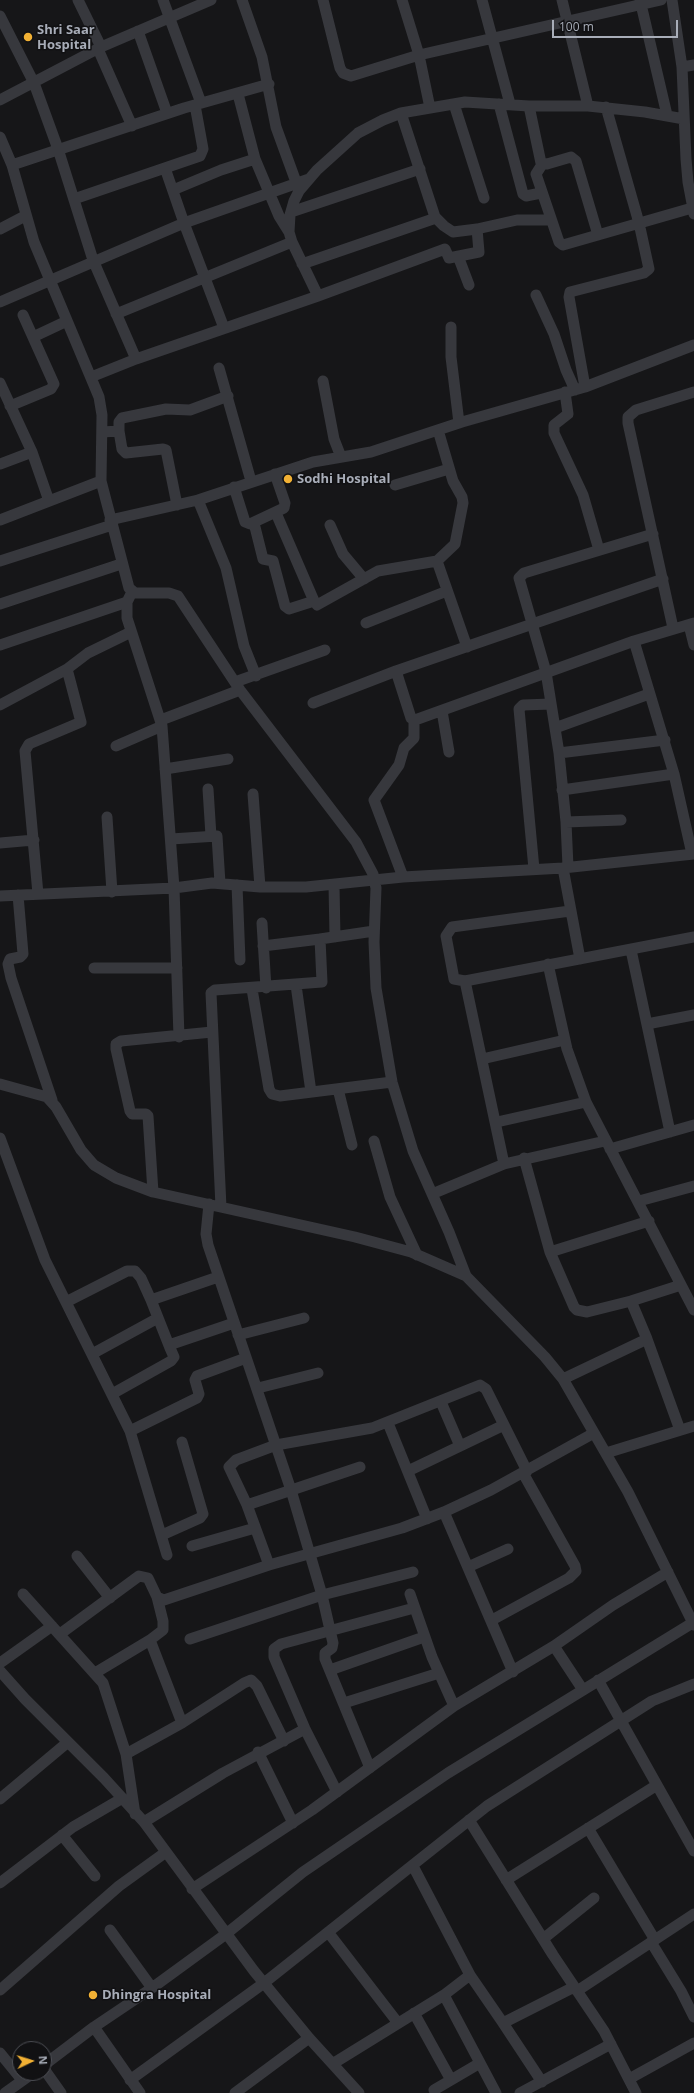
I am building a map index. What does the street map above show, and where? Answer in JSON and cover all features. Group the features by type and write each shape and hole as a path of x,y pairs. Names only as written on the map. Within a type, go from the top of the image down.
{"street":[{"path":"78,0 100,48 132,126"},
{"path":"74,199 202,154 203,149 198,104 163,0"},
{"path":"0,100 100,48 211,0"},
{"path":"242,0 262,57 269,84 276,127 296,182"},
{"path":"322,0 340,68 346,75 358,75 419,55 493,37 568,21 641,2 661,0"},
{"path":"402,0 419,55 430,108"},
{"path":"482,0 493,37 504,104 523,194 526,196 541,193"},
{"path":"562,0 588,106"},
{"path":"543,163 536,174 541,193 559,242 563,245 639,223 693,211 688,182 682,67 672,0"},
{"path":"641,2 667,115"},
{"path":"0,16 34,83 58,149 93,260 136,359"},
{"path":"138,32 167,114"},
{"path":"682,67 694,65"},
{"path":"12,165 198,104 238,94 269,84"},
{"path":"238,94 255,159 268,192 291,237 302,264 318,296"},
{"path":"291,237 291,212 299,191 308,179 358,133 383,120 401,113 465,102 529,106 588,106 667,115 684,119"},
{"path":"454,104 484,198"},
{"path":"529,106 540,160 547,164 571,157 576,161 598,235"},
{"path":"599,550 583,495 554,433 554,425 568,414 575,390 569,294 572,291 647,271 649,266 639,223 606,108"},
{"path":"401,113 435,217 453,232 478,229 516,220 551,220"},
{"path":"0,137 4,156 12,165 25,216 49,280 99,397 102,415 101,481 121,564 129,588 132,592 140,594 169,593 178,596 238,686 356,842 375,880 374,932 376,988 392,1082 413,1152 466,1276 545,1357 563,1379 628,1492 694,1623 598,1680 448,1773 402,1804 303,1872 226,1934 152,1988 94,2027 52,2059"},
{"path":"173,190 221,170 255,159"},
{"path":"165,168 184,223 224,328"},
{"path":"291,212 420,169"},
{"path":"0,302 93,260 184,223 308,179"},
{"path":"0,229 25,216"},
{"path":"302,264 433,219 435,217"},
{"path":"448,228 445,249 449,258 479,252 478,229"},
{"path":"116,314 206,278 291,237"},
{"path":"91,377 136,359 318,296 445,249"},
{"path":"458,256 469,286"},
{"path":"536,295 554,334 575,390"},
{"path":"10,406 53,387 53,381 23,315"},
{"path":"33,337 67,321"},
{"path":"451,327 451,357 459,423"},
{"path":"0,561 111,523 198,500 251,481 313,462 372,452 459,423 575,390 694,345"},
{"path":"219,368 251,481"},
{"path":"322,381 334,439 341,457"},
{"path":"0,383 32,452 49,501"},
{"path":"673,628 628,423 628,417 636,410 694,392"},
{"path":"177,505 166,450 163,448 126,453 122,449 119,422 122,418 166,408 190,410 228,396"},
{"path":"276,513 317,605 379,570 437,561 455,544 463,506 462,497 453,481 438,430"},
{"path":"102,432 119,431"},
{"path":"0,464 32,452"},
{"path":"395,485 450,469"},
{"path":"234,487 245,522 248,524 254,523 276,513 285,506 275,474"},
{"path":"0,519 101,481"},
{"path":"198,500 226,568 244,646 256,676"},
{"path":"254,523 263,559 273,561 285,606 289,608 314,601"},
{"path":"330,525 343,554 364,579"},
{"path":"580,959 570,911 566,867 566,822 555,728 546,672 520,582 521,576 653,534"},
{"path":"437,561 467,647"},
{"path":"0,604 121,564"},
{"path":"313,703 396,671 663,578"},
{"path":"366,622 447,591"},
{"path":"132,592 127,602 127,618 161,723 174,888 179,1037"},
{"path":"0,645 127,602"},
{"path":"414,720 673,628 691,624 694,645"},
{"path":"0,705 67,669 88,653 131,632"},
{"path":"0,896 112,892 220,883 260,887 306,888 403,877 566,867 693,854 665,740 649,694 634,641"},
{"path":"116,746 256,676 325,650"},
{"path":"38,894 26,748 29,744 82,722 67,669"},
{"path":"396,671 411,718 414,720 414,738 404,748 398,765 374,800 403,877"},
{"path":"555,728 649,694"},
{"path":"534,869 519,709 523,705 551,704"},
{"path":"442,711 449,752"},
{"path":"559,754 665,740"},
{"path":"165,769 228,759"},
{"path":"562,790 674,774"},
{"path":"208,788 211,836"},
{"path":"253,794 260,887"},
{"path":"107,817 112,892"},
{"path":"566,822 621,820"},
{"path":"171,839 217,836 220,883"},
{"path":"0,842 34,840"},
{"path":"237,885 240,960"},
{"path":"334,885 335,937"},
{"path":"18,895 23,954 20,957 10,959 8,964 11,978 52,1100 81,1150 94,1165 116,1178 153,1192 355,1237 417,1255 466,1276"},
{"path":"570,911 452,927 446,936 453,976 456,981 465,981 694,937"},
{"path":"262,923 266,988"},
{"path":"263,946 374,932"},
{"path":"221,1207 210,995 213,991 266,988 322,981 320,939"},
{"path":"630,950 670,1132"},
{"path":"548,964 565,1040 586,1102 639,1201 694,1310"},
{"path":"94,968 177,968"},
{"path":"465,981 497,1122 504,1164"},
{"path":"296,985 311,1092"},
{"path":"252,988 271,1093 280,1096 392,1082"},
{"path":"647,1024 694,1015"},
{"path":"153,1192 148,1116 146,1114 134,1114 130,1111 116,1044 121,1041 179,1037 212,1032"},
{"path":"482,1059 565,1040"},
{"path":"0,1084 39,1093 52,1100"},
{"path":"338,1089 352,1145"},
{"path":"497,1122 586,1102"},
{"path":"432,1194 504,1164 524,1158 608,1145 670,1132 694,1125"},
{"path":"374,1141 390,1197 417,1255"},
{"path":"1,1144 44,1260 130,1431 167,1555"},
{"path":"524,1158 550,1252 574,1307 577,1310 587,1312 631,1301 681,1285"},
{"path":"639,1201 694,1186"},
{"path":"210,1204 206,1234 208,1245 246,1358 258,1388 311,1554 334,1646 325,1656 370,1768"},
{"path":"550,1252 649,1221"},
{"path":"66,1302 131,1271 138,1273 151,1300 174,1357 171,1361 112,1394"},
{"path":"151,1300 218,1277"},
{"path":"631,1301 647,1339 680,1430"},
{"path":"92,1354 158,1318"},
{"path":"238,1335 304,1318"},
{"path":"170,1348 172,1344 234,1323"},
{"path":"563,1379 647,1339"},
{"path":"130,1431 197,1398 199,1394 194,1380 197,1376 246,1358"},
{"path":"258,1388 318,1373"},
{"path":"269,1565 247,1505 229,1471 230,1465 236,1460 276,1445 362,1431 388,1423 441,1402 477,1385 483,1386 486,1389 525,1472 576,1570 569,1578 492,1620"},
{"path":"441,1402 460,1446"},
{"path":"388,1423 427,1519"},
{"path":"408,1471 504,1425"},
{"path":"606,1453 694,1426"},
{"path":"156,1597 164,1600 269,1565 389,1532 427,1519 525,1472 594,1433"},
{"path":"162,1535 200,1518 203,1514 182,1442"},
{"path":"247,1505 360,1467"},
{"path":"444,1512 492,1620 513,1672"},
{"path":"192,1546 255,1528"},
{"path":"468,1567 508,1549"},
{"path":"77,1556 110,1598"},
{"path":"190,1639 322,1595 413,1572"},
{"path":"192,1889 293,1823 454,1706 513,1672 554,1646 613,1605 668,1572"},
{"path":"0,1663 110,1598 142,1576 148,1578 156,1597 164,1628 150,1640 95,1673"},
{"path":"22,1594 95,1673 108,1693 126,1754 135,1814"},
{"path":"410,1594 424,1636 454,1706"},
{"path":"337,1792 305,1729 274,1657 274,1649 281,1644 414,1608"},
{"path":"330,1670 424,1636"},
{"path":"150,1640 182,1723"},
{"path":"554,1646 583,1690"},
{"path":"0,1671 25,1699 104,1778 121,1799 144,1822 192,1889 264,1982 309,2038 334,2063 359,2093"},
{"path":"344,1704 439,1673"},
{"path":"126,1754 182,1723 251,1680 257,1686 284,1741"},
{"path":"598,1680 620,1722 694,1852"},
{"path":"130,2080 264,1982 413,1866 486,1806 652,1701 694,1684"},
{"path":"144,1822 258,1752 284,1741 305,1729"},
{"path":"0,1799 68,1742"},
{"path":"258,1752 293,1823"},
{"path":"506,1880 657,1785"},
{"path":"0,1883 62,1835 121,1799"},
{"path":"469,1820 543,1939 611,2044 636,2093"},
{"path":"588,1828 653,1941 691,2002 694,2017"},
{"path":"62,1835 95,1876"},
{"path":"0,1990 119,1886 166,1852"},
{"path":"413,1866 470,1975 542,2082"},
{"path":"543,1939 594,1898"},
{"path":"503,2023 576,1989 694,1914"},
{"path":"110,1930 152,1988"},
{"path":"328,1932 398,2023"},
{"path":"334,2063 444,1994 470,1975"},
{"path":"444,1994 496,2093"},
{"path":"414,2013 451,2080"},
{"path":"94,2027 140,2093"},
{"path":"236,2093 309,2038"},
{"path":"629,2079 694,2043"},
{"path":"520,2093 611,2044"},
{"path":"0,2053 12,2068"},
{"path":"434,2090 480,2063"},
{"path":"5,2093 21,2081"},
{"path":"52,2081 60,2093"}],"place":[{"name":"Shri Saar Hospital","path":"28,37"},
{"name":"Sodhi Hospital","path":"288,479"},
{"name":"Dhingra Hospital","path":"93,1995"}]}
